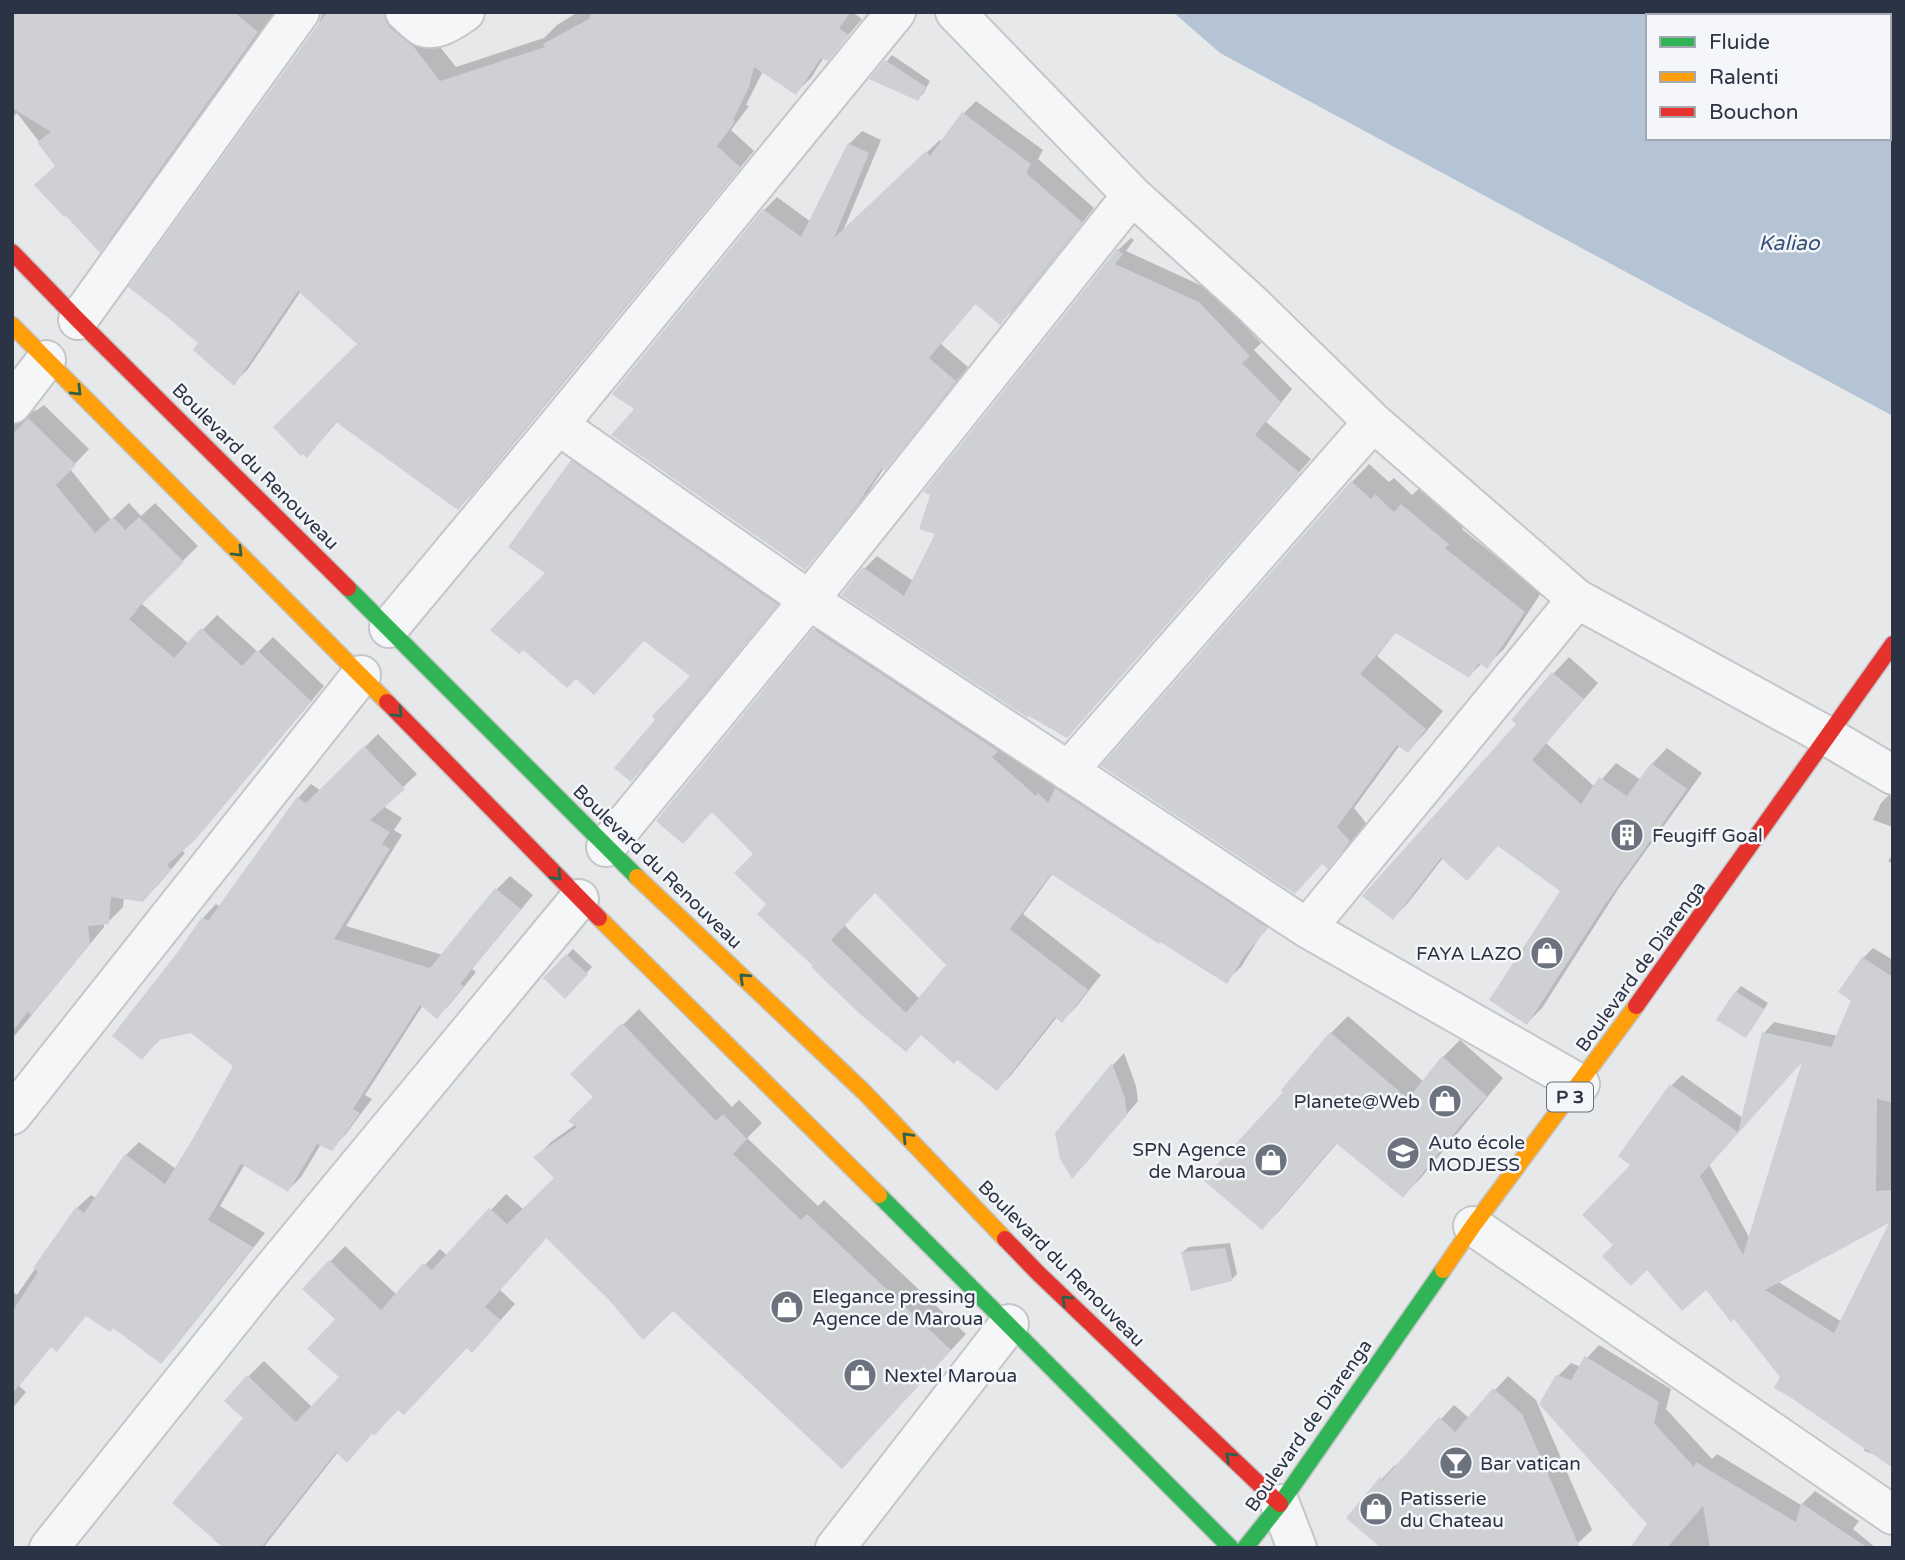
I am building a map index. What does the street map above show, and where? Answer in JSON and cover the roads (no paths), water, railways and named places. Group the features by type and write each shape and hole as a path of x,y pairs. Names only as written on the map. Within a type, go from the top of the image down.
{"main road":[{"name":"Boulevard du Renouveau","path":"12,251 606,847 864,1092 1040,1275 1280,1504"},
{"path":"12,325 361,675 579,899 1009,1324 1231,1548"},
{"name":"Boulevard de Diarenga","path":"1245,1548 1280,1504 1473,1226 1698,921 1893,643"}],"street":[{"path":"78,320 300,12"},
{"path":"405,12 423,27 443,25 464,12"},
{"path":"389,628 896,12"},
{"path":"954,12 1132,195 1250,302 1373,422 1577,599 1893,775"},
{"path":"606,847 809,600 1132,195"},
{"path":"12,404 46,360"},
{"path":"1068,771 1373,422"},
{"path":"558,425 809,600 1307,928 1580,1084"},
{"path":"1307,928 1577,599"},
{"path":"12,1115 361,675"},
{"path":"49,1548 257,1288 579,899"},
{"path":"1473,1226 1893,1515"},
{"path":"835,1548 1009,1324"},
{"path":"1280,1504 1297,1548"}],"water":[{"name":"Kaliao","path":"1173,12 1893,12 1893,416 1220,53"}],"place":[{"name":"Feugiff Goal","path":"1627,835"},
{"name":"FAYA LAZO","path":"1547,953"},
{"name":"Planete@Web","path":"1445,1101"},
{"name":"Auto école MODJESS","path":"1403,1153"},
{"name":"SPN Agence de Maroua","path":"1271,1160"},
{"name":"Elegance pressing Agence de Maroua","path":"787,1307"},
{"name":"Nextel Maroua","path":"860,1375"},
{"name":"Bar vatican","path":"1456,1463"},
{"name":"Patisserie du Chateau","path":"1376,1509"}]}
